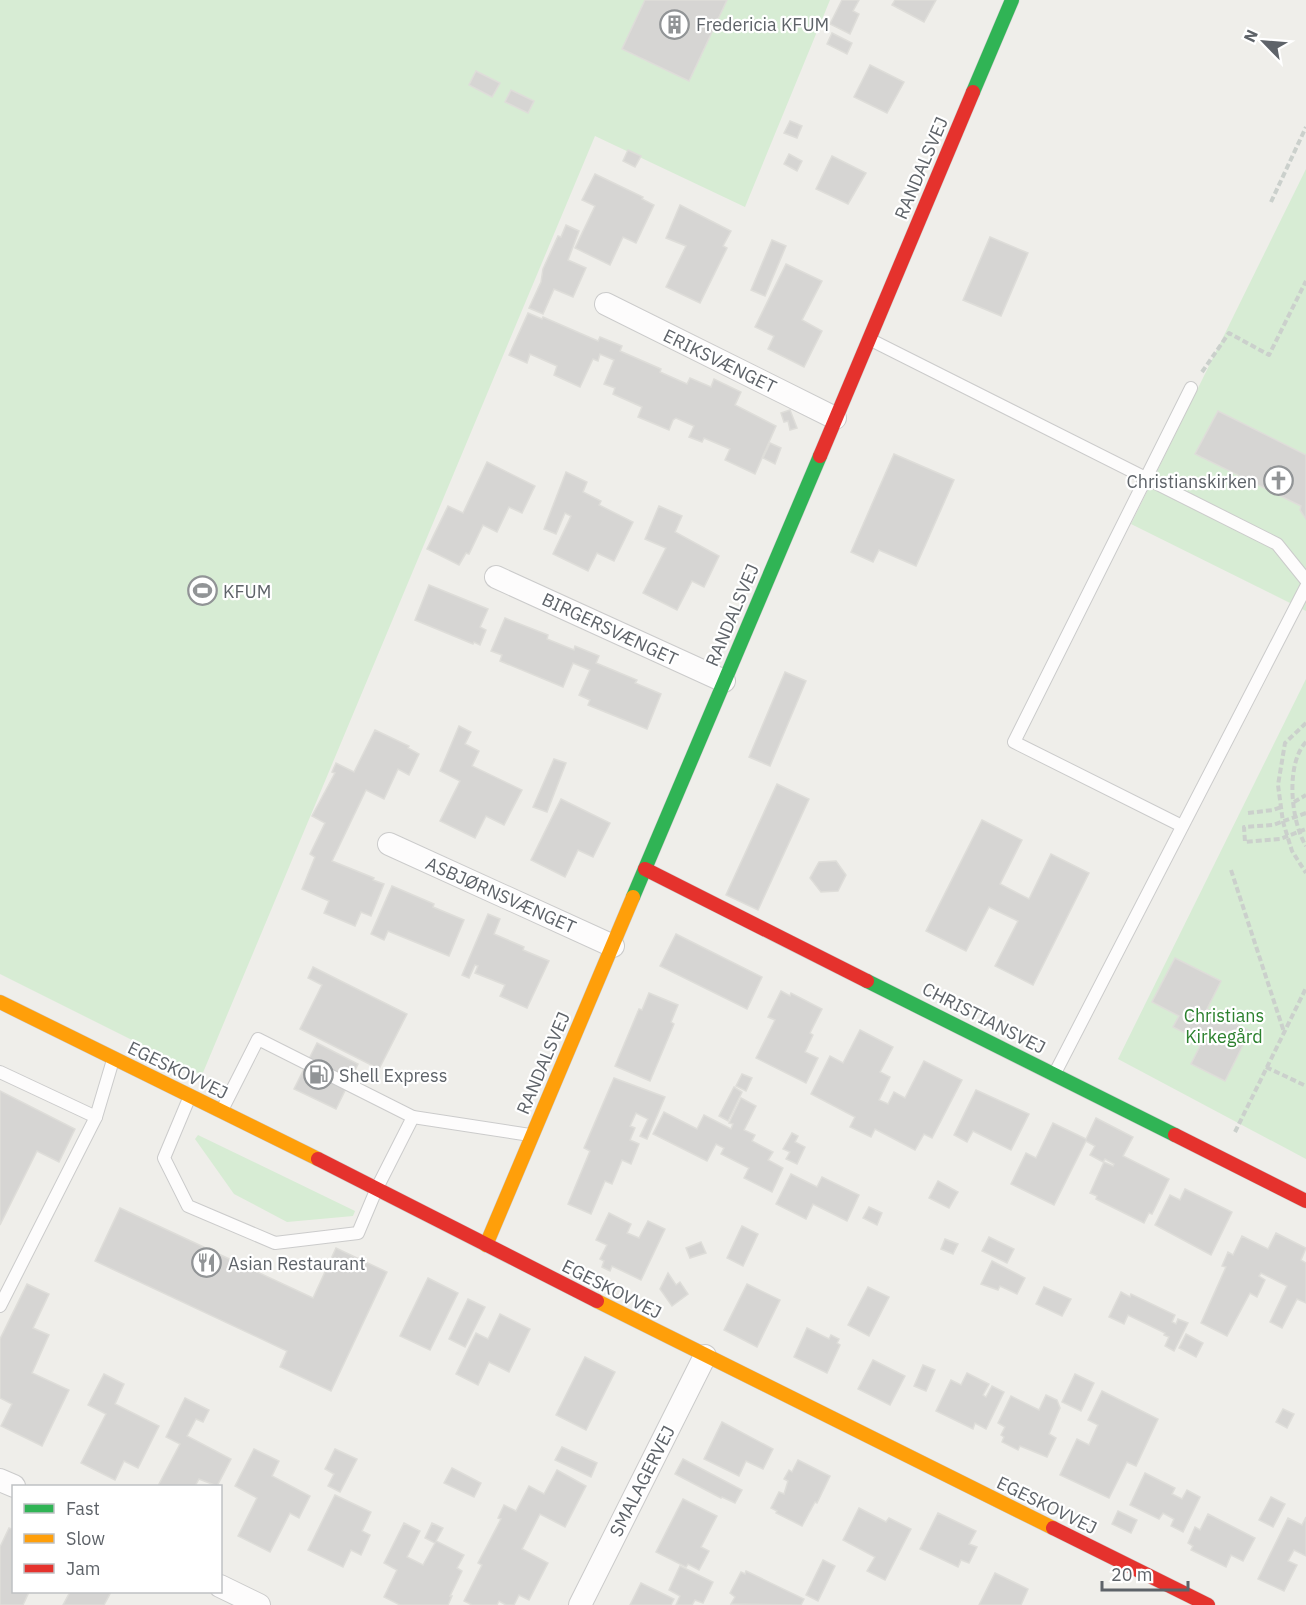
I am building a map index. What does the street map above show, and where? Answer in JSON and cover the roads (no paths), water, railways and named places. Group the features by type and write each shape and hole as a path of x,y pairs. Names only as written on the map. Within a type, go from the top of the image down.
{"street":[{"name":"RANDALSVEJ","path":"486,1245 1012,0"},
{"name":"ERIKSVÆNGET","path":"606,304 835,418"},
{"name":"BIRGERSVÆNGET","path":"496,577 724,681"},
{"name":"ASBJØRNSVÆNGET","path":"389,844 613,945"},
{"name":"CHRISTIANSVEJ","path":"645,868 1306,1201"},
{"name":"EGESKOVVEJ","path":"0,1003 377,1188 705,1356 1208,1605"},
{"name":"SMALAGERVEJ","path":"580,1605 705,1356"},
{"path":"222,1587 259,1605"}],"lane":[{"path":"868,339 1277,544 1306,580"},
{"path":"1182,826 1014,742 1191,388"},
{"path":"1055,1073 1306,587"},
{"path":"222,1112 258,1039 413,1117 533,1135"},
{"path":"0,1306 96,1117 114,1058"},
{"path":"0,1072 96,1117"},
{"path":"190,1096 164,1158 188,1206 275,1243 358,1233 377,1188 413,1117"}],"place":[{"name":"Fredericia KFUM","path":"675,24"},
{"name":"Christianskirken","path":"1278,481"},
{"name":"KFUM","path":"202,591"},
{"name":"Shell Express","path":"318,1075"},
{"name":"Asian Restaurant","path":"207,1263"}],"park label":[{"name":"Christians Kirkegård","path":"1224,1025"}]}
